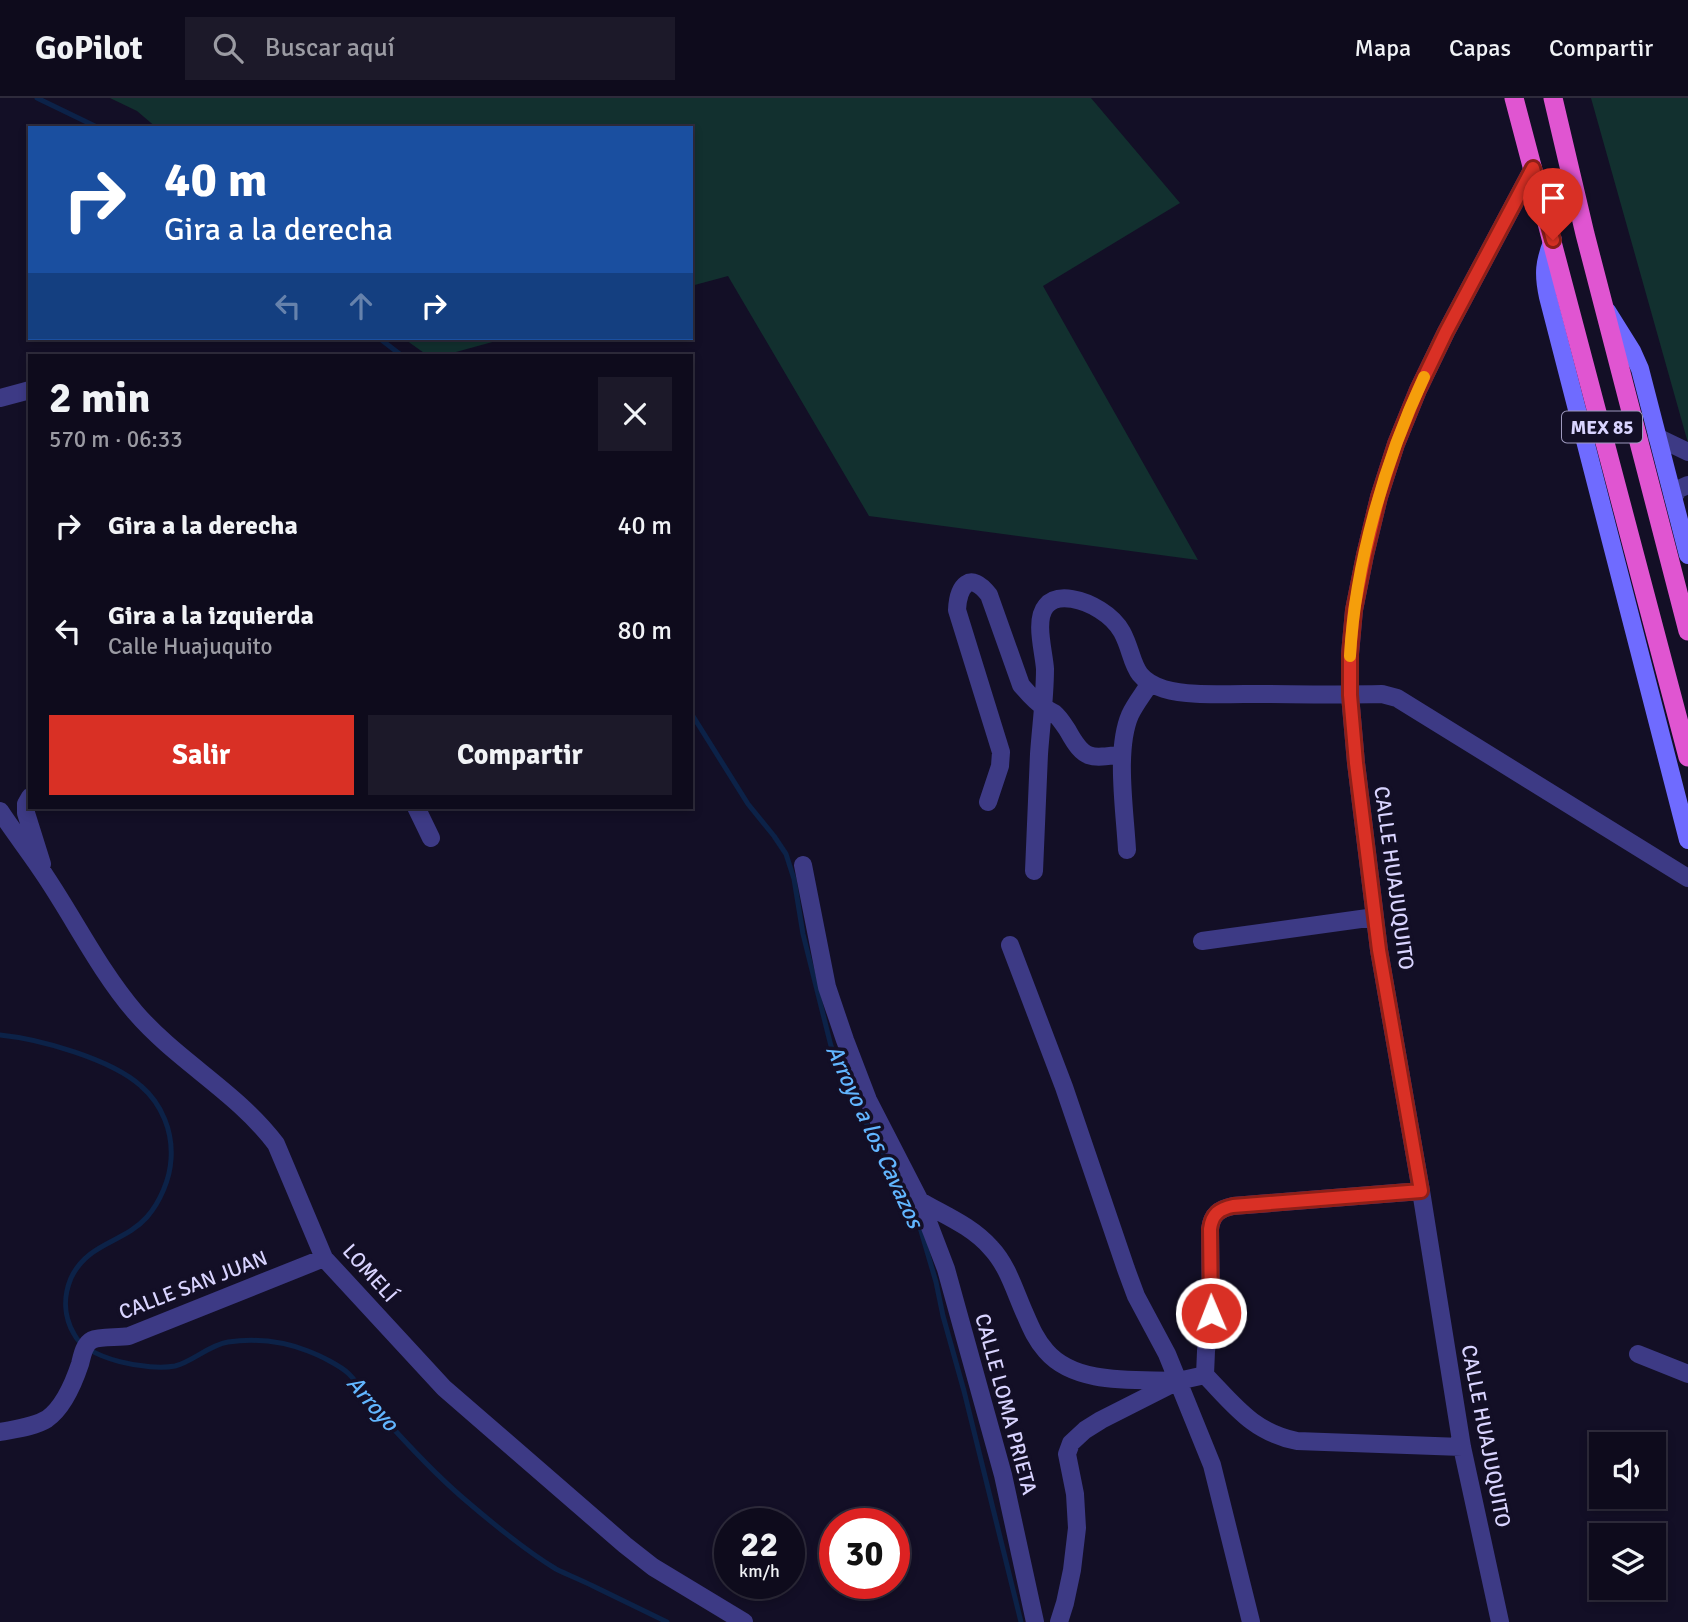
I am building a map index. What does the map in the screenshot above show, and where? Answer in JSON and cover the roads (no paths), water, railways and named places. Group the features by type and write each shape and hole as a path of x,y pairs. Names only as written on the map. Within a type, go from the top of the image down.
{"highway":[{"name":"MEX 85","path":"1514,98 1688,757"},
{"name":"MEX 85","path":"1553,98 1585,234 1688,631"}],"main road":[{"name":"MEX 85","path":"1553,240 1546,256 1544,270 1548,297 1688,840"},
{"name":"MEX 85","path":"1604,306 1636,360 1649,400 1688,555"}],"street":[{"name":"CALLE HUAJUQUITO","path":"1500,1622 1462,1447 1379,950 1356,763 1350,695 1350,654 1354,610 1365,555 1379,497 1396,444 1446,332 1533,168"},
{"path":"0,398 28,391"},
{"path":"1657,437 1688,452"},
{"path":"1673,497 1679,489 1688,485"},
{"path":"988,802 1000,766 1001,752 957,610 960,591 969,582 983,587 989,595 1021,685 1027,693 1042,707 1055,713 1076,747 1086,755 1096,758 1122,754"},
{"path":"1034,871 1045,683 1041,614 1046,605 1067,599 1084,601 1114,621 1122,632 1139,676 1165,690 1200,694 1382,694 1397,698 1688,878"},
{"path":"1127,850 1122,754 1124,734 1131,714 1150,683"},
{"path":"28,800 26,813 46,876"},
{"path":"417,809 431,838"},
{"name":"LOMELÍ","path":"0,811 7,831 46,876 92,952 135,1012 168,1045 264,1128 275,1144 324,1258 443,1388 653,1567 744,1622"},
{"name":"CALLE LOMA PRIETA","path":"803,865 827,987 845,1040 868,1100 920,1201 946,1269 1003,1475 1035,1622"},
{"path":"1202,941 1375,917"},
{"path":"1010,945 1064,1087 1136,1296 1167,1354 1212,1465 1251,1622"},
{"path":"1421,1191 1233,1206 1219,1210 1211,1221 1210,1229 1211,1313 1205,1375 1251,1422 1282,1438 1297,1441 1462,1447"},
{"name":"CALLE LOMA PRIETA","path":"920,1201 974,1232 991,1248 1004,1266 1035,1336 1047,1353 1061,1364 1099,1378 1178,1381"},
{"name":"CALLE SAN JUAN","path":"0,1432 30,1426 46,1419 56,1410 77,1373 86,1346 98,1338 129,1336 324,1258"},
{"path":"1638,1354 1688,1374"},
{"path":"1059,1622 1072,1570 1077,1528 1075,1494 1067,1454 1071,1443 1101,1420 1178,1381 1205,1375"}],"waterway":[{"name":"Arroyo a los Cavazos","path":"37,98 95,126"},
{"name":"Arroyo a los Cavazos","path":"382,340 400,354"},
{"name":"Arroyo a los Cavazos","path":"693,716 748,804 786,854 831,1046 853,1100 899,1180 919,1224 964,1391 1021,1622"},
{"name":"Arroyo","path":"0,1035 54,1046 112,1067 148,1093 155,1101 168,1129 170,1167 164,1190 156,1204 138,1226 87,1257 71,1278 66,1300 67,1314 74,1334 81,1343 105,1357 150,1367 175,1366 214,1346 238,1341 279,1343 318,1355 349,1374 381,1415 431,1468 520,1544 556,1569 667,1622"}]}
